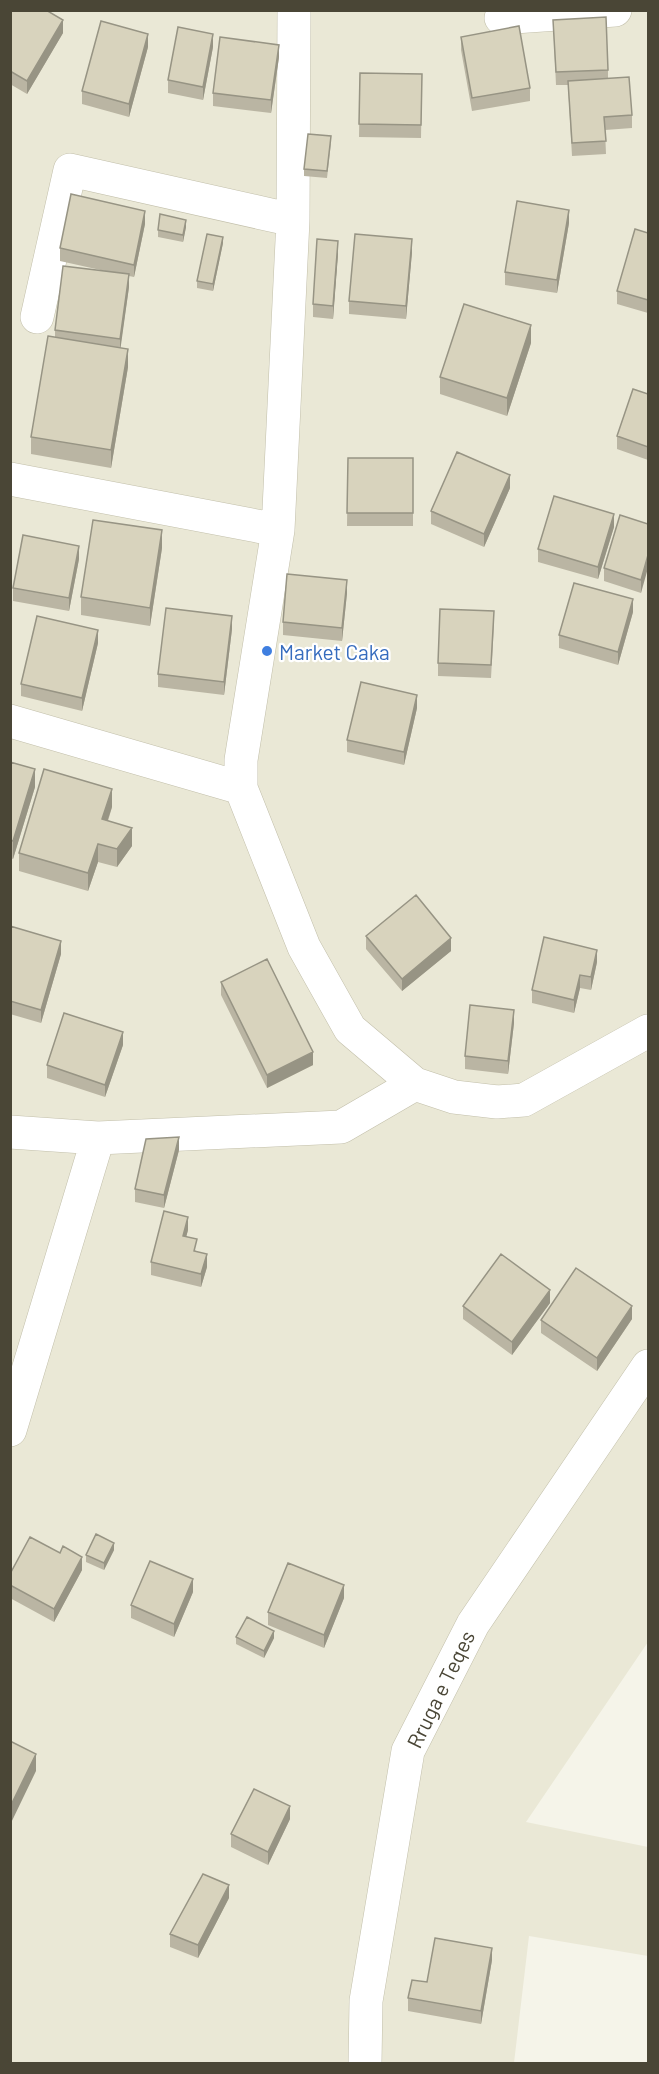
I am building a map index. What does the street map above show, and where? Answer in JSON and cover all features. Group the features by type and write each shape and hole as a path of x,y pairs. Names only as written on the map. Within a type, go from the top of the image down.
{"street":[{"path":"294,10 293,220 278,531 241,760 242,788 304,947 350,1029 415,1084 454,1097 497,1102 524,1100 648,1031"},
{"path":"501,18 615,10"},
{"path":"37,316 70,170 293,220"},
{"path":"10,479 278,531"},
{"path":"10,721 242,788"},
{"path":"10,1132 98,1138 341,1127 415,1084"},
{"path":"10,1430 98,1138"},
{"name":"Rruga e Teqes","path":"365,2064 366,2001 408,1751 472,1624 648,1366"}],"shaded area":[{"path":"11,11 648,11 648,1642 526,1822 648,1847 648,1956 529,1936 514,2063 11,2064"}],"building":[{"path":"10,10 46,10 63,20 27,81 10,71"},
{"path":"606,17 608,70 556,72 553,20"},
{"path":"101,21 148,34 129,104 82,91"},
{"path":"519,26 530,88 472,98 461,37"},
{"path":"178,27 213,34 203,87 168,80"},
{"path":"220,37 279,45 271,100 213,93"},
{"path":"360,73 422,74 421,125 359,124"},
{"path":"629,77 632,115 604,117 606,141 572,143 568,81"},
{"path":"308,134 331,136 327,171 304,169"},
{"path":"71,194 145,211 134,265 60,248"},
{"path":"517,201 569,210 557,280 505,272"},
{"path":"160,214 186,220 183,235 158,230"},
{"path":"635,229 648,233 648,300 617,291"},
{"path":"207,234 223,237 213,284 197,281"},
{"path":"355,234 412,239 406,306 349,301"},
{"path":"317,239 338,241 333,306 313,304"},
{"path":"63,266 129,274 120,339 55,330"},
{"path":"464,304 531,325 507,398 440,377"},
{"path":"48,336 128,349 111,450 31,437"},
{"path":"633,389 648,394 648,447 617,436"},
{"path":"457,452 510,475 484,534 431,511"},
{"path":"348,458 413,458 413,513 347,513"},
{"path":"554,496 614,514 598,567 538,549"},
{"path":"620,515 648,524 648,555 641,580 604,568"},
{"path":"93,520 162,530 150,608 81,597"},
{"path":"23,535 79,546 69,598 13,588"},
{"path":"287,574 347,580 342,628 283,622"},
{"path":"574,583 633,599 618,652 559,635"},
{"path":"166,608 232,616 224,682 158,674"},
{"path":"440,609 494,611 491,665 438,663"},
{"path":"37,616 98,630 82,698 21,684"},
{"path":"361,682 417,695 404,752 347,740"},
{"path":"10,762 35,769 13,841 10,840"},
{"path":"44,769 112,789 102,819 132,828 117,849 98,844 88,873 19,853"},
{"path":"416,895 451,938 402,979 366,936"},
{"path":"10,926 61,941 41,1010 10,1001"},
{"path":"544,937 597,950 591,977 580,975 574,1000 532,990"},
{"path":"267,959 313,1052 267,1075 221,982"},
{"path":"470,1005 514,1010 508,1061 465,1056"},
{"path":"64,1013 123,1032 105,1085 47,1065"},
{"path":"179,1137 164,1195 135,1189 146,1139"},
{"path":"164,1211 188,1217 183,1236 197,1239 194,1251 207,1254 201,1274 151,1262"},
{"path":"501,1254 550,1290 512,1342 463,1306"},
{"path":"576,1268 632,1306 597,1358 541,1320"},
{"path":"96,1534 114,1543 104,1563 86,1555"},
{"path":"30,1537 60,1553 63,1546 82,1557 54,1609 10,1585 10,1574"},
{"path":"150,1561 193,1579 174,1624 131,1605"},
{"path":"288,1563 344,1585 324,1635 268,1612"},
{"path":"247,1617 274,1631 264,1651 236,1637"},
{"path":"10,1741 36,1754 10,1807"},
{"path":"254,1789 290,1806 268,1852 231,1834"},
{"path":"203,1874 229,1885 198,1945 170,1934"},
{"path":"435,1938 492,1948 481,2011 408,1998 412,1980 427,1982"}],"place":[{"name":"Market Caka","path":"267,651"}]}
